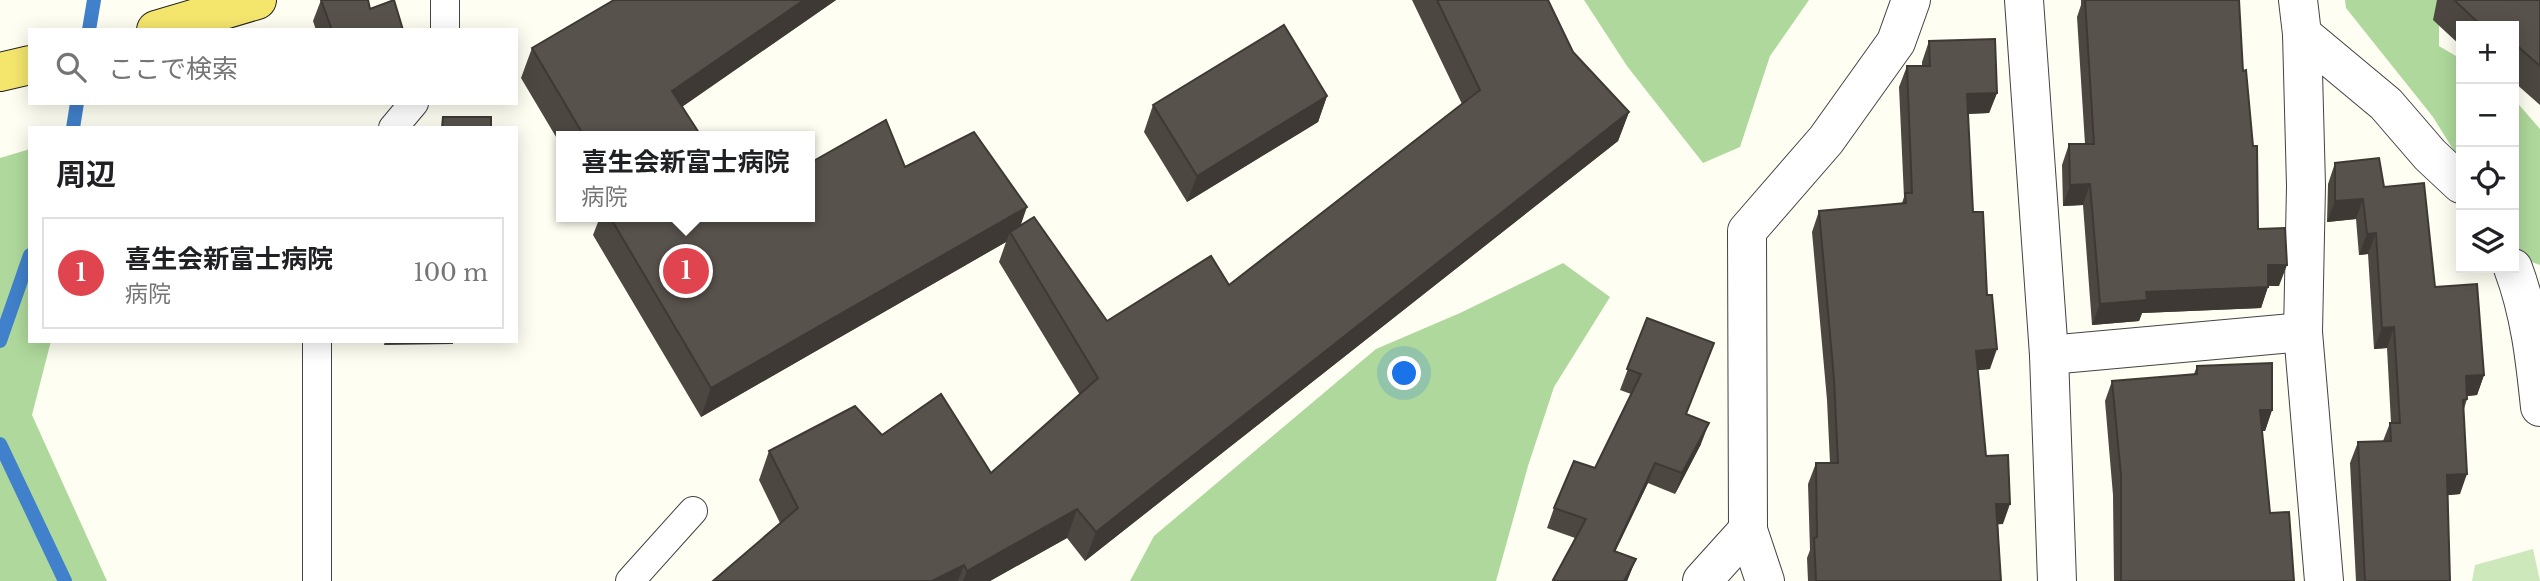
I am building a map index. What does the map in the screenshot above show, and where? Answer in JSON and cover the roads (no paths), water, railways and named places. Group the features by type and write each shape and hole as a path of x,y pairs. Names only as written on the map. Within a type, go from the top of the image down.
{"main road":[{"path":"163,28 257,0"},
{"path":"0,72 28,65"}],"street":[{"path":"1765,581 1748,530 1747,231 1826,141 1896,42 1911,0"},
{"path":"2024,0 2049,355 2057,581"},
{"path":"2300,17 2456,179"},
{"path":"2300,17 2306,186 2303,332 2324,581"},
{"path":"2515,273 2523,293 2534,349 2540,407"},
{"path":"2049,355 2303,332"},
{"path":"1702,581 1748,530"}],"lane":[{"path":"445,0 445,28"},
{"path":"395,126 412,105"},
{"path":"317,343 317,581"},
{"path":"630,581 693,511"}],"waterway":[{"path":"89,28 94,0"},
{"path":"73,126 77,105"},
{"path":"0,341 28,261"},
{"path":"0,444 65,581"}],"place":[{"name":"喜生会新富士病院","path":"686,271"}]}
